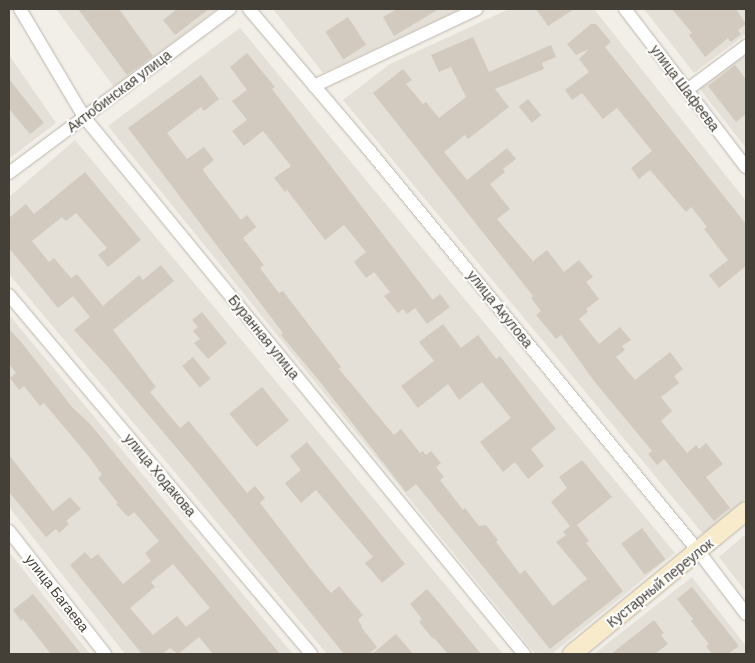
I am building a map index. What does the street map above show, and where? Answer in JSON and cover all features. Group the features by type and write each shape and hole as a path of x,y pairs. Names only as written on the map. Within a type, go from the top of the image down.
{"street":[{"name":"Буранная улица","path":"20,9 84,117 524,654"},
{"name":"Актюбинская улица","path":"9,173 230,9"},
{"name":"улица Акулова","path":"249,9 699,552 746,614"},
{"path":"314,86 477,9"},
{"name":"улица Шафеева","path":"625,9 746,167"},
{"path":"687,90 746,46"},
{"name":"улица Ходакова","path":"9,295 311,654"},
{"name":"Кустарный переулок","path":"572,654 746,512"},
{"name":"улица Багаева","path":"9,531 106,654"}],"shaded area":[{"path":"56,9 217,9 114,87"},
{"path":"273,9 461,9 323,73"},
{"path":"509,9 594,9 746,201 746,499 704,535 343,100 390,64"},
{"path":"644,9 746,9 746,34 694,73"},
{"path":"240,28 675,553 552,654 535,654 108,126"},
{"path":"746,54 746,148 699,88"},
{"path":"9,55 56,123 9,159"},
{"path":"75,140 503,654 327,654 9,274 9,197"},
{"path":"9,315 293,654 125,654 9,507"},
{"path":"746,534 746,592 719,557"},
{"path":"9,552 90,654 9,654"},
{"path":"692,577 746,646 746,654 594,654"}],"building":[{"path":"78,9 119,9 153,56 127,75"},
{"path":"177,9 209,9 175,35 163,20"},
{"path":"397,9 439,9 394,36 383,17"},
{"path":"536,9 574,9 548,26"},
{"path":"672,9 736,9 746,24 738,30 741,34 731,42 728,38 705,57 689,35 692,33"},
{"path":"348,17 366,45 343,59 325,32"},
{"path":"591,24 596,24 611,42 605,47 746,224 746,266 719,288 709,275 728,260 704,229 707,227 691,207 686,212 650,170 639,179 631,168 652,151 617,108 603,119 582,93 572,100 565,90 589,72 579,59 589,49 576,55 567,44"},
{"path":"473,37 489,72 551,45 556,57 542,63 544,69 495,89 509,107 468,139 465,135 444,152 467,180 507,148 516,159 503,169 505,172 490,184 510,209 497,219 533,261 547,250 564,272 579,260 593,277 586,282 599,299 586,309 588,312 579,319 599,344 620,327 631,340 622,346 625,350 616,357 635,380 670,352 683,369 674,376 679,383 661,397 672,411 661,421 687,453 696,445 699,449 706,443 723,464 706,477 730,508 714,521 664,459 657,465 648,454 652,451 594,381 561,335 556,339 536,315 541,311 531,298 533,296 373,93 403,69 412,80 406,84 423,104 426,102 439,118 466,97 451,67 439,72 431,55"},
{"path":"247,53 275,87 272,89 433,300 440,294 450,307 427,324 415,308 407,314 403,309 398,313 384,296 390,292 374,272 366,278 354,262 366,252 344,225 325,240 287,190 285,192 274,178 291,166 263,131 244,146 232,131 247,120 232,101 247,90 230,67"},
{"path":"735,65 746,79 746,114 736,122 708,86"},
{"path":"201,75 219,99 204,111 201,107 167,133 187,159 204,147 214,160 203,169 204,172 241,220 247,215 256,227 243,238 264,265 260,268 279,293 283,291 341,367 339,369 394,435 401,429 420,453 423,451 426,455 431,451 441,463 436,467 444,477 440,480 463,510 465,508 479,526 486,525 520,574 525,570 553,606 587,579 556,542 566,535 563,532 570,526 551,502 567,488 559,477 582,460 612,497 577,525 589,541 586,543 623,591 550,649 416,484 406,492 281,335 283,333 128,128"},
{"path":"9,79 44,123 30,134 9,109"},
{"path":"528,99 541,115 532,123 519,107"},
{"path":"85,172 141,240 108,267 98,255 107,248 76,213 66,221 62,217 32,241 49,262 54,258 71,278 77,274 103,306 139,275 143,280 161,265 174,281 113,330 156,387 150,392 180,428 189,421 247,493 255,486 265,498 260,503 331,593 339,586 363,615 358,620 361,627 377,647 369,654 344,654 191,465 74,330 90,317 73,296 58,308 9,248 9,218 26,204 34,214"},
{"path":"202,312 227,343 208,359 194,343 200,339 193,331 198,327 192,320"},
{"path":"443,324 461,348 478,335 496,359 500,356 556,429 531,449 544,466 528,479 515,462 503,472 480,442 511,418 482,382 459,400 448,384 418,408 401,386 434,361 419,342"},
{"path":"9,329 72,407 90,424 280,654 213,654 199,637 178,654 170,648 162,654 142,654 70,565 85,552 91,559 98,554 123,584 151,561 145,553 159,541 134,512 128,517 116,504 118,503 98,478 102,475 90,458 44,403 40,406 24,386 19,390 10,378 16,373 9,364","holes":["173,564 210,608 186,627 177,616 153,635 130,608 155,587 151,582"]},
{"path":"193,357 211,379 200,388 182,366"},
{"path":"262,387 289,420 256,447 229,413"},
{"path":"307,442 405,564 382,583 365,563 373,557 316,490 301,503 285,483 301,470 290,456"},
{"path":"9,455 53,511 70,497 81,509 66,521 69,524 59,533 56,529 46,537 9,492"},
{"path":"642,528 665,559 645,575 621,544"},
{"path":"692,587 739,646 728,654 712,654 706,646 709,644 677,599"},
{"path":"427,589 481,654 448,654 433,639 419,622 422,619 410,604"},
{"path":"33,594 81,654 51,654 23,619 21,621 13,610"},
{"path":"654,620 664,633 661,635 668,644 655,654 611,654"},
{"path":"396,634 413,654 372,654"}]}
